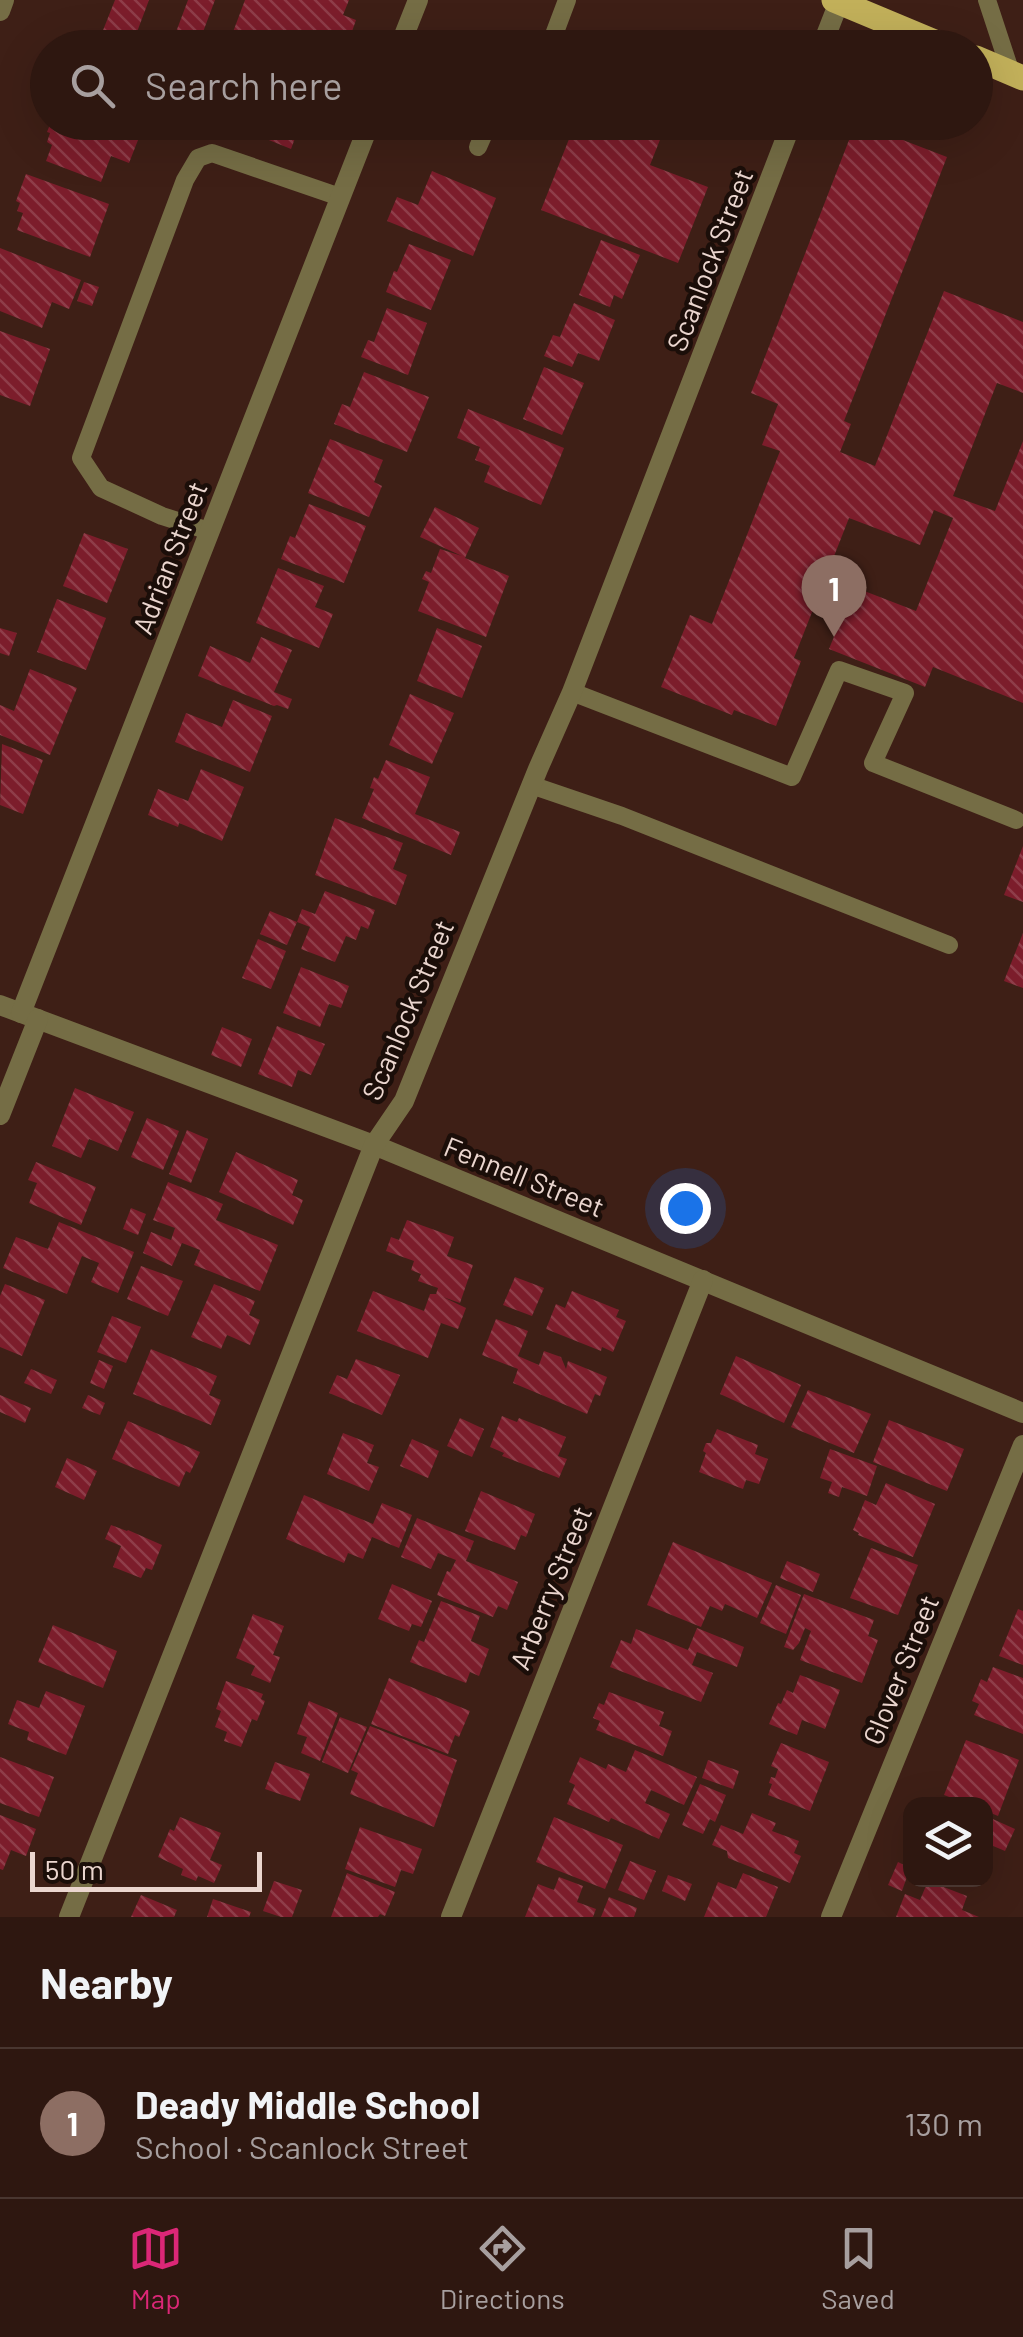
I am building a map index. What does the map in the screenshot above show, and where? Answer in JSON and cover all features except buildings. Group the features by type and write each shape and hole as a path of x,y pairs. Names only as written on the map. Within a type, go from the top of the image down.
{"main road":[{"path":"837,1 906,30"},
{"path":"993,65 1017,75"}],"street":[{"path":"0,11 4,0"},
{"path":"406,30 418,0"},
{"path":"828,30 837,1"},
{"name":"Adrian Street","path":"0,1116 29,1016 209,532 363,140"},
{"name":"Scanlock Street","path":"68,1917 374,1145 404,1101 572,692 785,140"},
{"name":"Fennell Street","path":"0,1005 374,1145 1023,1413"},
{"name":"Arberry Street","path":"451,1917 703,1280"},
{"name":"Glover Street","path":"831,1917 1023,1445"}],"lane":[{"path":"556,30 567,0"},
{"path":"987,0 1017,75"},
{"path":"478,147 481,140"},
{"path":"209,532 101,488 81,458 186,180 198,158 212,153 340,197"},
{"path":"572,692 792,777 838,670 905,693 873,763 1016,820"},
{"path":"532,785 622,816 950,945"}],"place":[{"name":"Deady Middle School","path":"834,637"}]}
